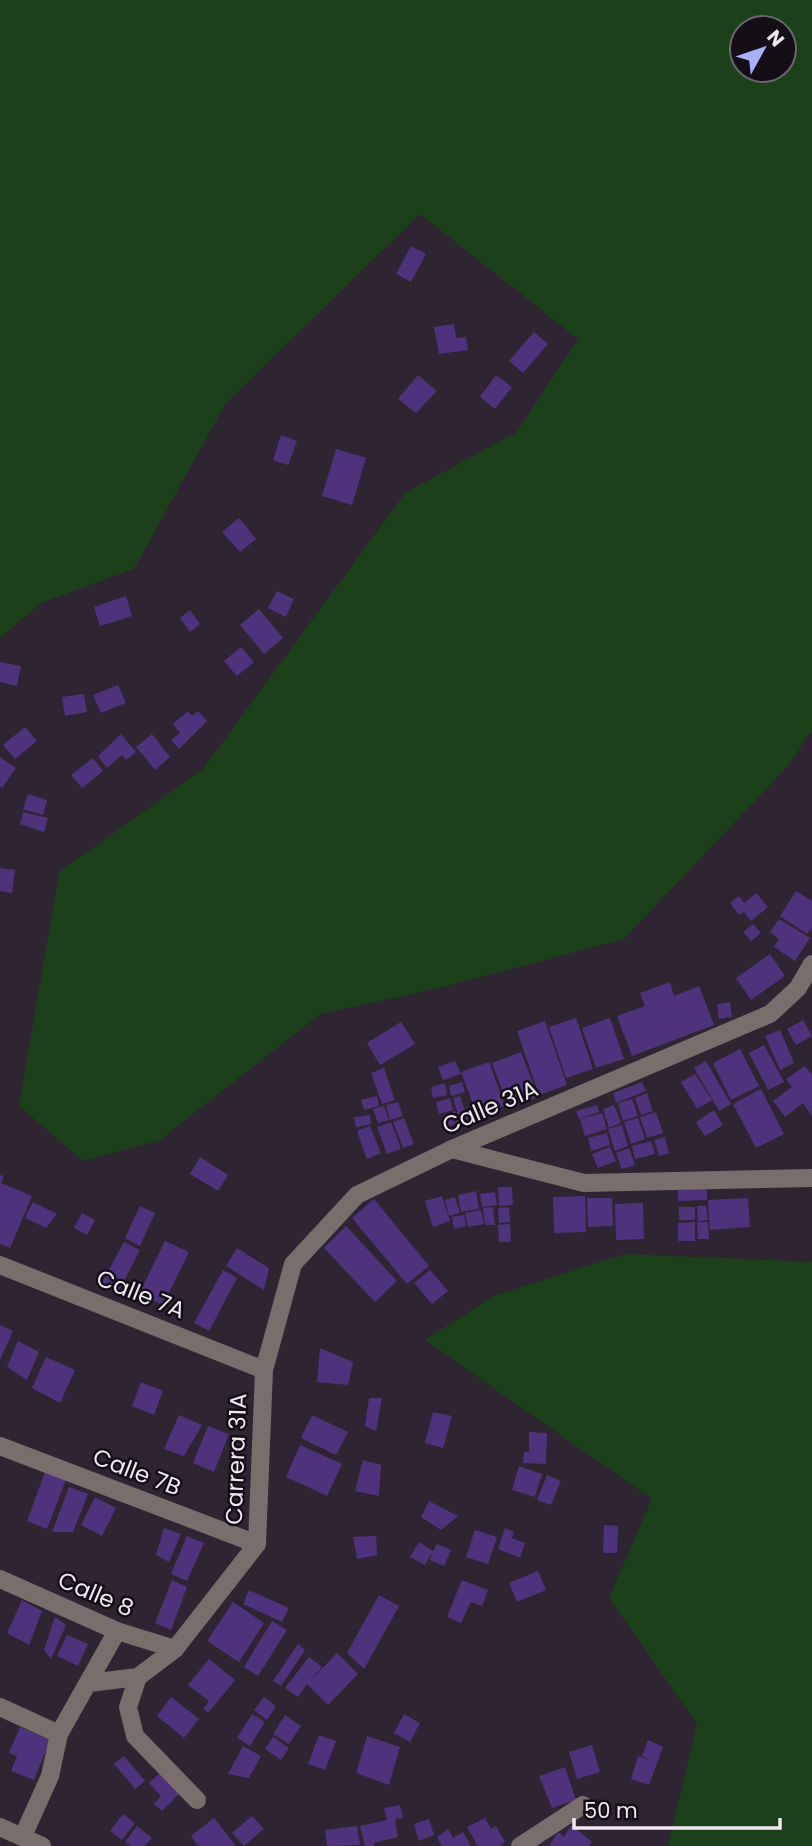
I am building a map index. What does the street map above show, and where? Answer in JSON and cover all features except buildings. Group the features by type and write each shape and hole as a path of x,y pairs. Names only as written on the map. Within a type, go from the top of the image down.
{"street":[{"name":"Calle 31A","path":"264,1370 293,1264 357,1195 452,1149 770,1014 798,988 812,964"},
{"path":"452,1149 584,1183 812,1178"},
{"name":"Calle 7A","path":"0,1265 264,1370"},
{"name":"Carrera 31A","path":"138,1677 175,1648 257,1544 264,1370"},
{"name":"Calle 7B","path":"0,1446 257,1544"},
{"name":"Calle 8","path":"0,1579 117,1631 175,1648"},
{"path":"23,1836 50,1776 59,1734 117,1631"},
{"path":"89,1683 138,1677 128,1707 135,1736 197,1801"},
{"path":"0,1707 59,1734"},
{"path":"520,1846 583,1805"},
{"path":"0,1827 42,1846"}],"green space":[{"path":"0,0 812,0 812,730 788,766 624,939 443,987 320,1014 160,1140 83,1161 19,1106 59,872 203,769 405,493 517,432 578,339 420,214 226,403 134,569 41,603 0,638"},
{"path":"625,1254 812,1262 812,1846 668,1846 697,1724 609,1598 652,1499 425,1340 493,1296"}]}
